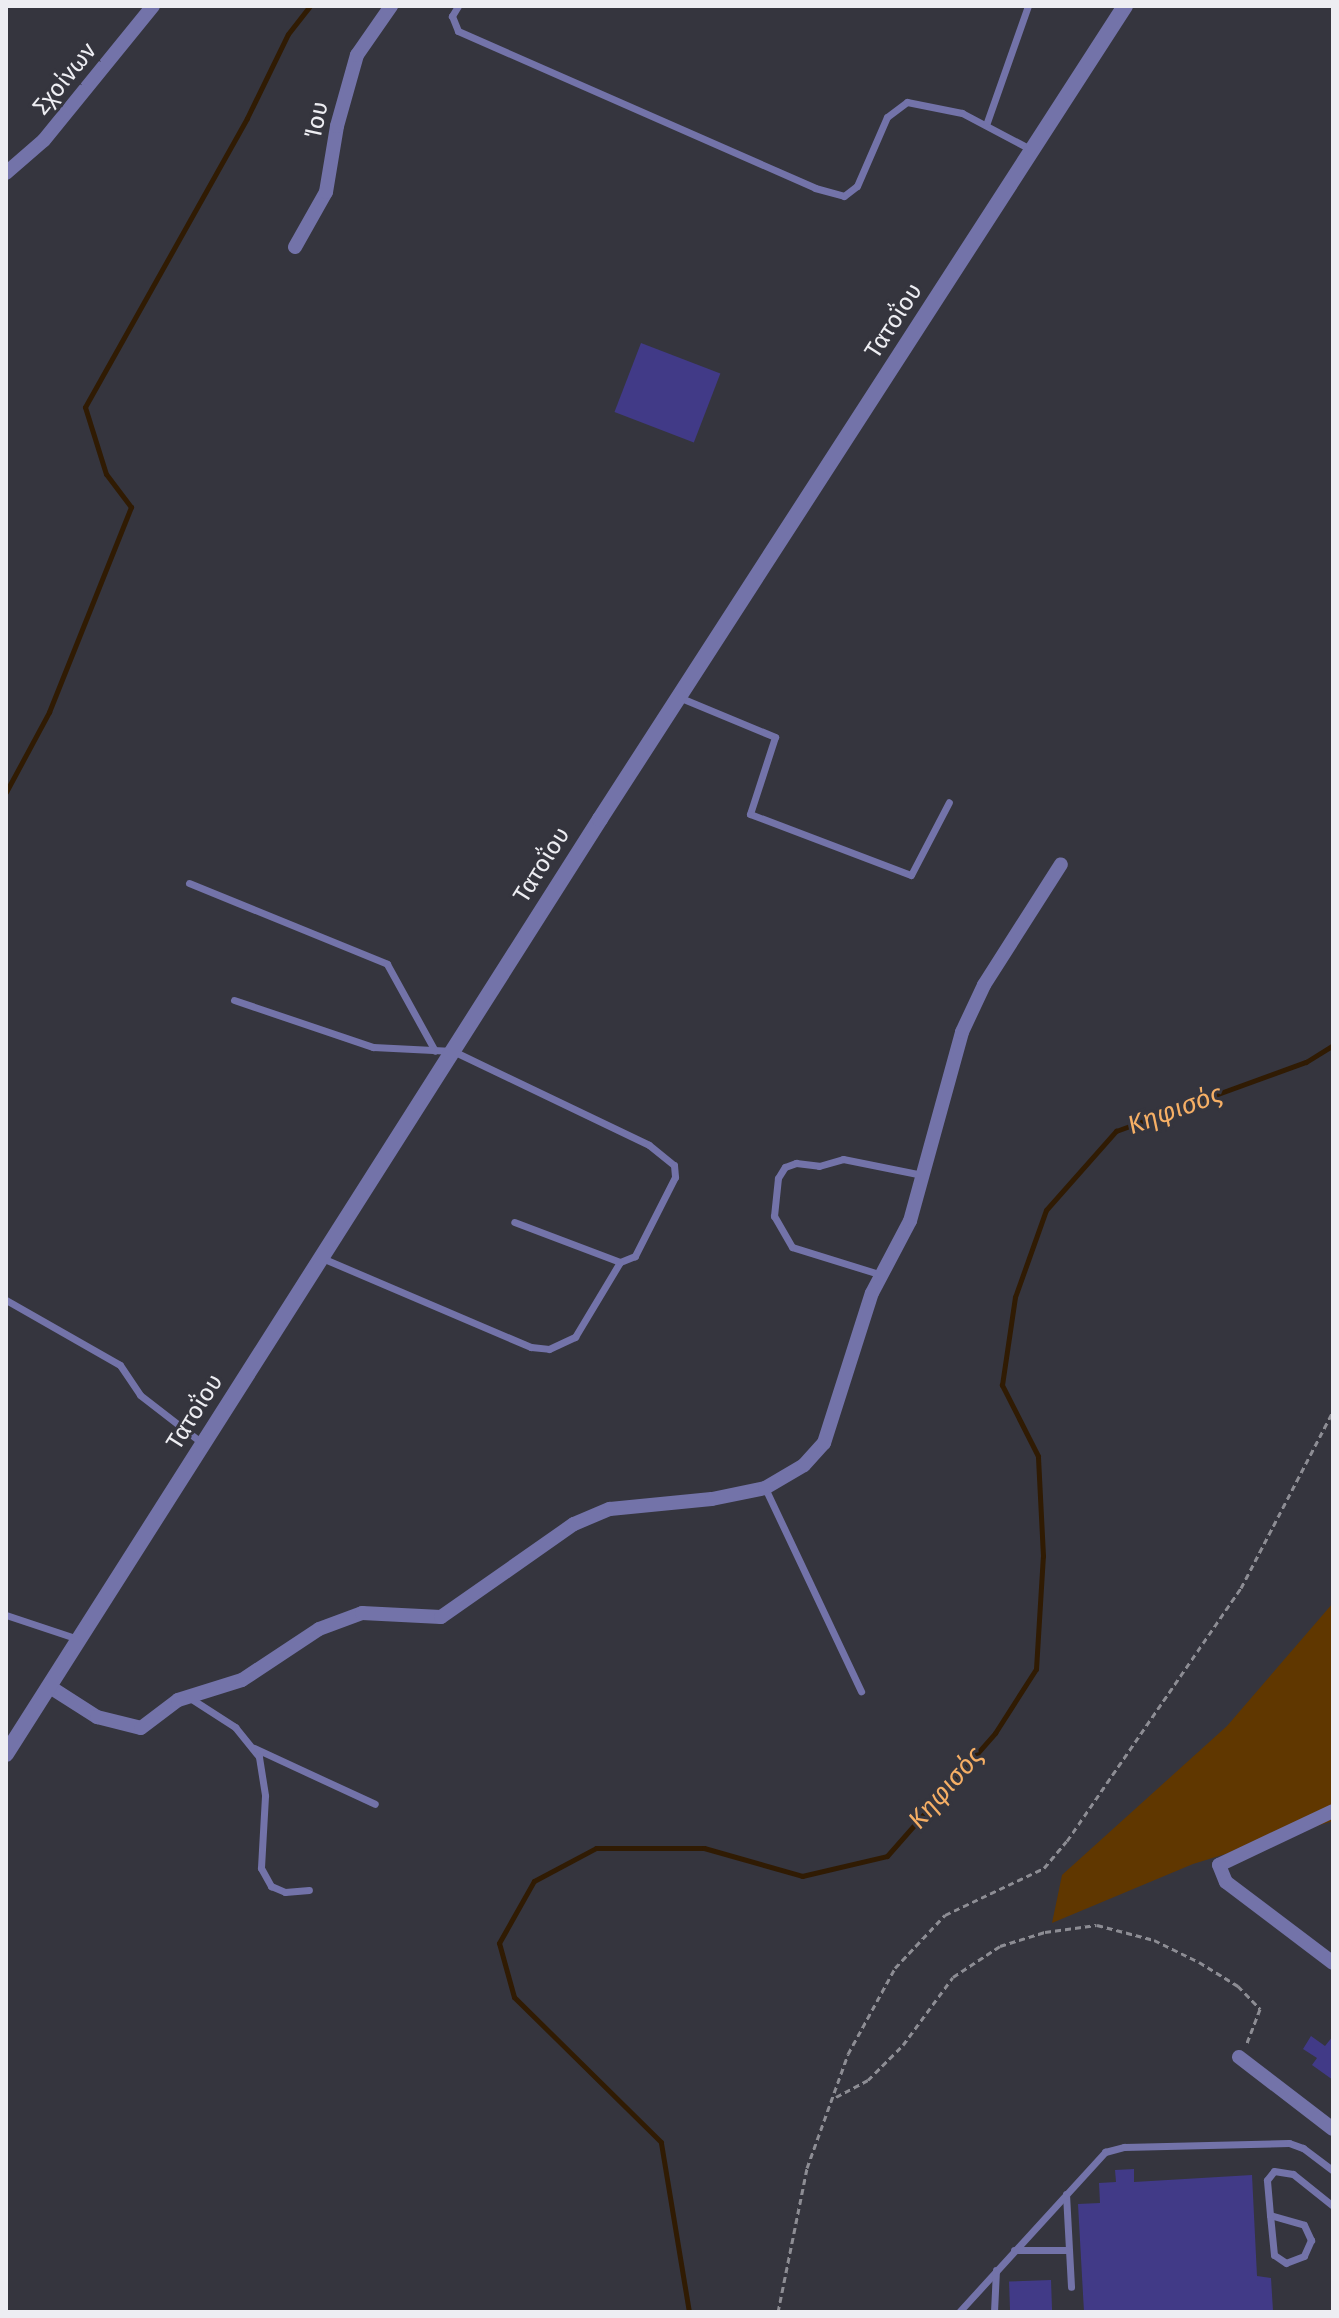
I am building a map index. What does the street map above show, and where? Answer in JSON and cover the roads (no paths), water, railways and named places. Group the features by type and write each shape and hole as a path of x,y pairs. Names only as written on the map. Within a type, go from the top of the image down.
{"street":[{"name":"Σχοίνων","path":"6,173 44,140 153,6"},
{"name":"Ίου","path":"295,247 326,192 357,55 391,6"},
{"name":"Τατοΐου","path":"6,1754 679,697 1125,6"},
{"path":"50,1687 97,1717 129,1729 141,1728 178,1700 223,1689 319,1629 362,1613 441,1617 574,1524 610,1509 765,1488 804,1465 824,1443 882,1275 894,1259 922,1175 962,1032 984,985 1061,864"},
{"path":"1333,1811 1226,1859 1219,1865 1226,1882 1333,1963"},
{"path":"1239,2057 1333,2129"}],"lane":[{"path":"458,6 452,16 458,31 815,188 844,196 857,186 887,117 907,102 933,104 986,125 1032,150"},
{"path":"986,125 1028,6"},
{"path":"679,697 775,737 750,814 911,875 949,802"},
{"path":"189,883 387,964 435,1051"},
{"path":"234,1000 373,1047 453,1051 671,1158 675,1177 635,1256 620,1262 575,1337 549,1349 531,1347 322,1258"},
{"path":"882,1275 792,1247 778,1230 774,1216 778,1178 796,1163 819,1166 843,1159 922,1175"},
{"path":"514,1222 620,1262"},
{"path":"6,1300 120,1365 140,1395 204,1444"},
{"path":"765,1488 861,1691"},
{"path":"6,1615 80,1639"},
{"path":"190,1698 235,1727 252,1747 264,1769 261,1868 271,1886 285,1892 309,1890"},
{"path":"252,1747 375,1804"},
{"path":"959,2312 1105,2152 1124,2147 1289,2143 1333,2171"},
{"path":"1270,2215 1304,2225 1311,2240 1304,2256 1286,2263 1274,2255 1270,2215 1267,2180 1274,2171 1293,2174 1333,2206"},
{"path":"1066,2193 1071,2287"},
{"path":"1014,2250 1068,2250"},
{"path":"994,2312 996,2270"}],"waterway":[{"path":"6,792 49,712 131,507 106,474 85,407 247,118 288,34 310,6"},
{"name":"Κηφισός","path":"689,2312 661,2142 514,1997 499,1943 534,1881 596,1848 704,1848 802,1876 887,1856 995,1733 1036,1669 1043,1556 1038,1456 1002,1385 1015,1297 1046,1210 1116,1131 1306,1062 1333,1045"}]}
